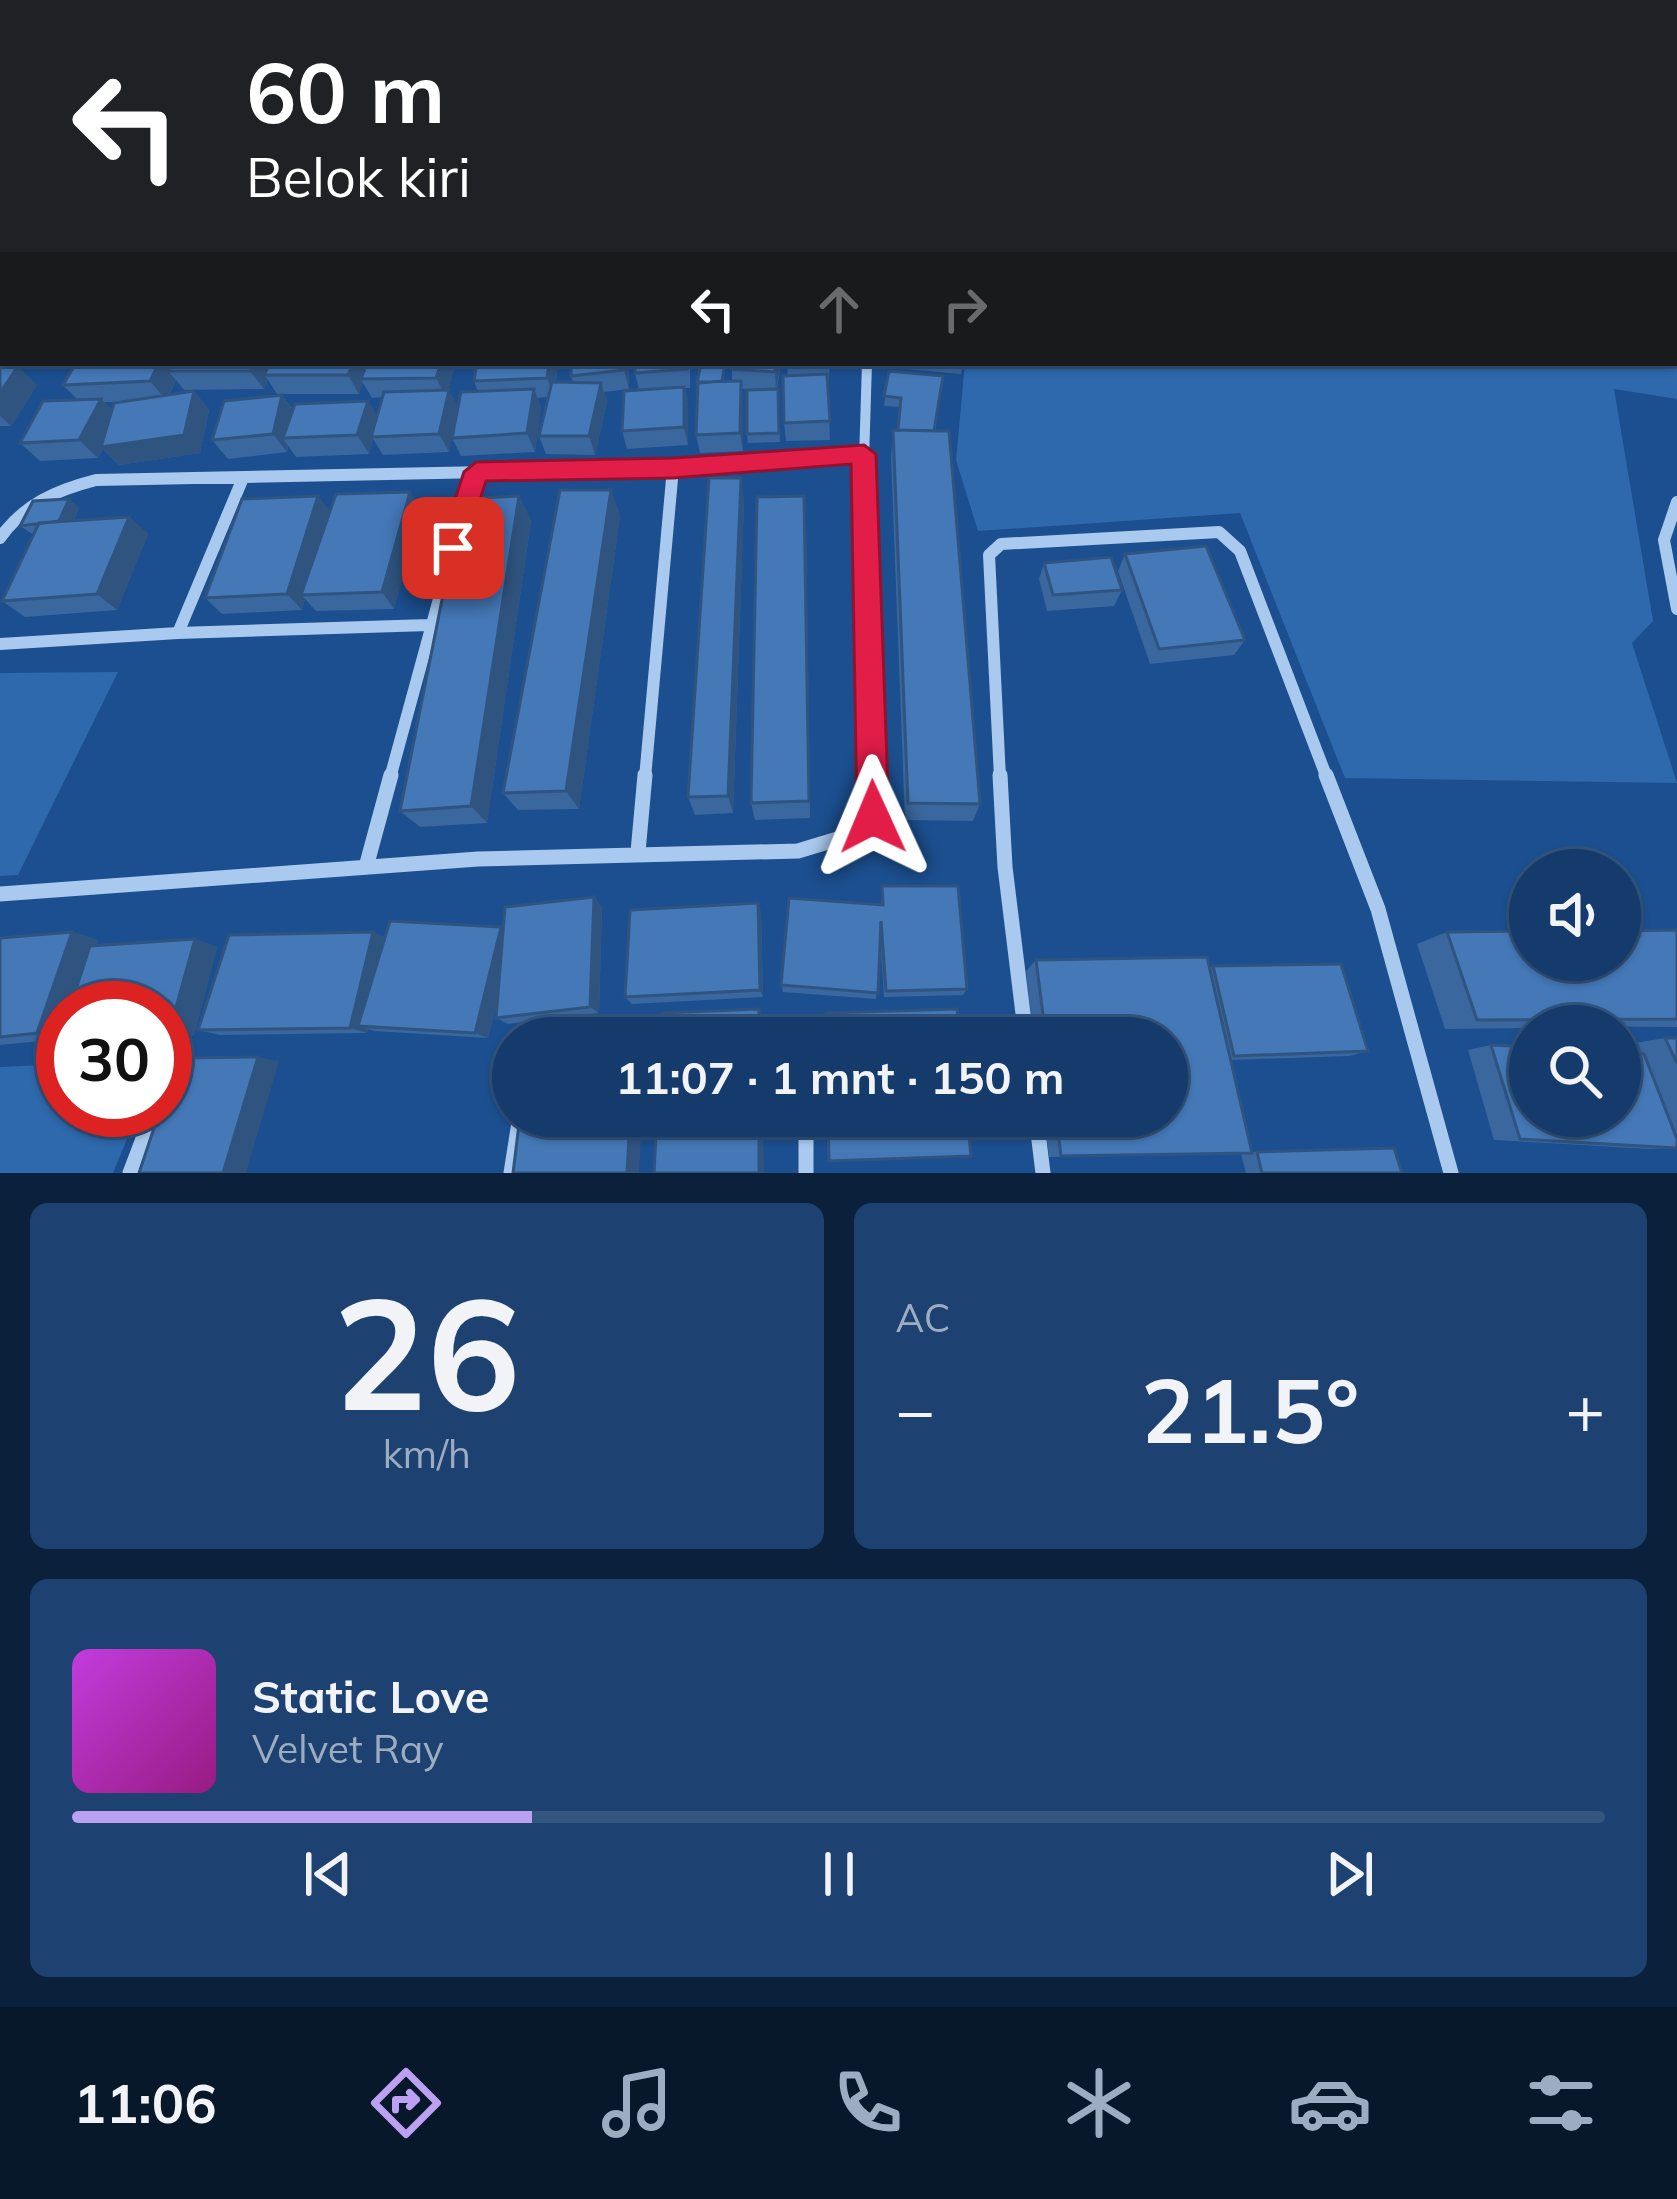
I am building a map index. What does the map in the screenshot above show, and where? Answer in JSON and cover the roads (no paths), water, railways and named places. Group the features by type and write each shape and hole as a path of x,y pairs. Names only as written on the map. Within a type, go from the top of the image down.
{"street":[{"path":"0,894 638,852 810,851 840,844 863,831 873,817 864,454 867,366"},
{"path":"0,538 11,520 65,487 96,480 673,468 864,454"},
{"path":"638,852 673,468"},
{"path":"366,867 429,625 476,472"},
{"path":"178,633 243,478"},
{"path":"1677,502 1665,525 1665,565 1677,609"},
{"path":"1023,1017 1005,867 988,555 1000,544 1219,532 1240,551 1378,909 1451,1173"},
{"path":"0,644 429,625"},
{"path":"130,1173 144,1137"},
{"path":"512,1173 517,1137"},
{"path":"806,1137 806,1173"},
{"path":"1039,1137 1043,1173"}]}
